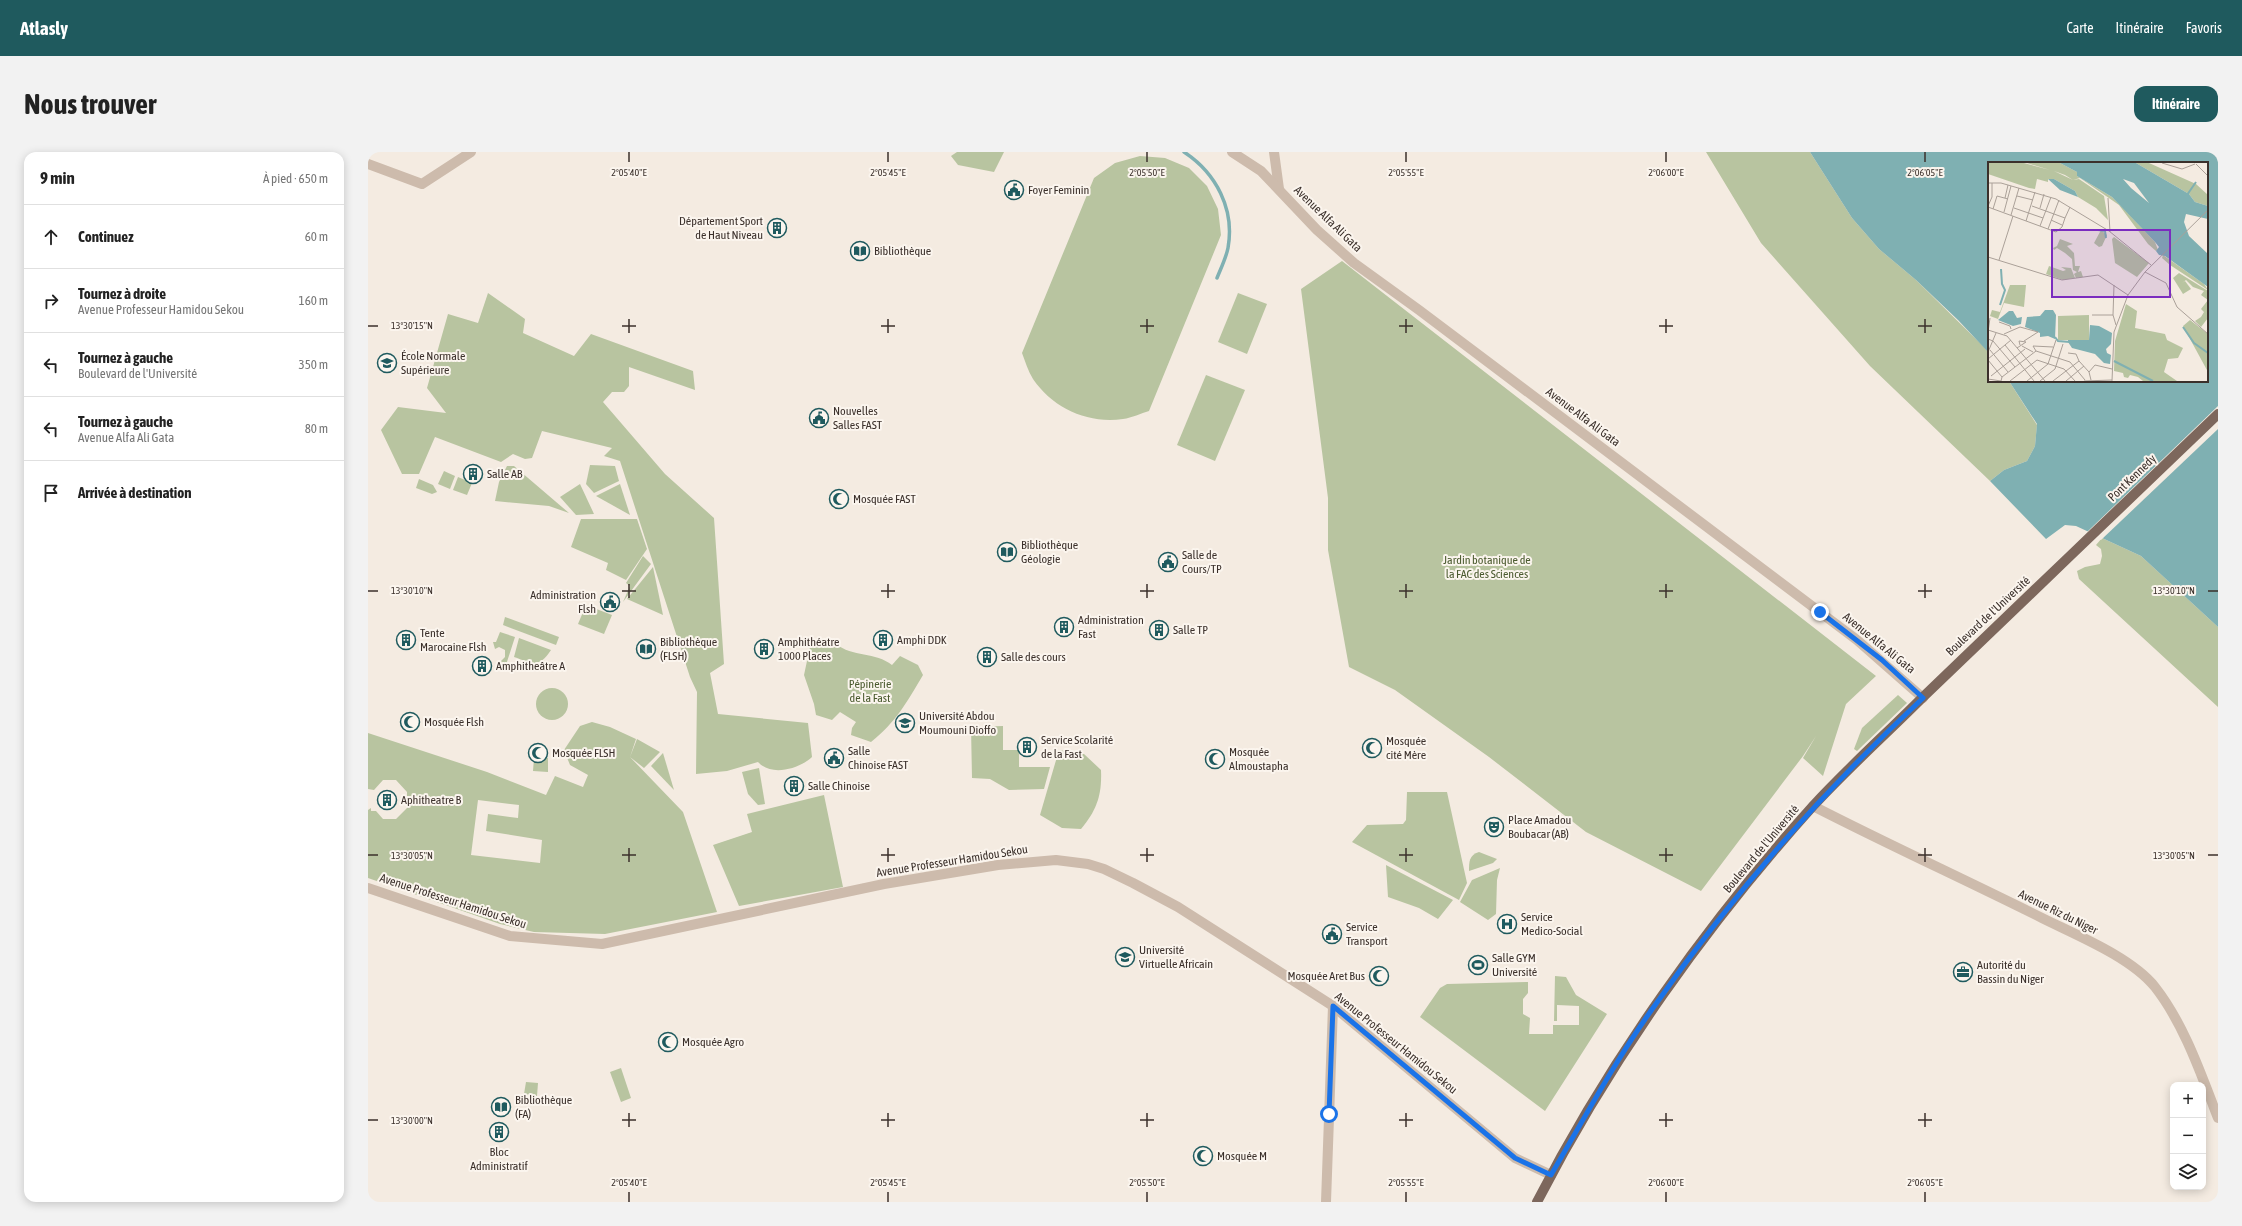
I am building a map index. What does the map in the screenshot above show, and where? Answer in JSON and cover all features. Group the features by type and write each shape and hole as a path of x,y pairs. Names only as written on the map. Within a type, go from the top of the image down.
{"main road":[{"name":"Pont Kennedy","path":"2065,561 2218,414"},
{"name":"Boulevard de l'Université","path":"1537,1202 1551,1175 1623,1052 1653,1007 1732,904 1814,806 1869,748 1923,698 1964,655 2065,561"}],"street":[{"path":"368,164 422,184 471,152"},
{"name":"Avenue Alfa Ali Gata","path":"1232,152 1262,171 1318,230 1354,263 1438,324 1857,640 1923,698"},
{"path":"1274,152 1279,189"},
{"name":"Avenue Riz du Niger","path":"1814,806 1917,859 1978,886 2122,959 2154,986 2172,1014 2190,1049 2218,1118"},
{"name":"Avenue Professeur Hamidou Sekou","path":"368,888 510,936 608,943 884,884 998,865 1056,860 1088,864 1104,869 1178,907 1333,1006 1515,1158 1551,1175"},
{"path":"1326,1202 1333,1006"}],"green space":[{"path":"957,152 1004,152 994,172 958,165 951,156"},
{"path":"1706,152 1810,152 1852,218 1879,249 1916,280 1988,352 1988,382 2010,382 2037,425 2035,446 2027,461 2004,470 1990,481 1870,366 1761,243"},
{"path":"1140,156 1165,158 1189,168 1207,186 1218,209 1221,235 1149,411 1130,418 1110,420 1097,419 1072,412 1050,398 1033,379 1022,353 1094,178 1115,163"},
{"name":"Jardin botanique de la FAC des Sciences","path":"1342,261 1876,676 1846,704 1823,776 1803,758 1816,736 1803,756 1701,891 1586,832 1489,757 1395,690 1349,667 1328,550 1328,498 1301,289"},
{"path":"488,293 525,319 523,333 574,356 591,334 693,371 695,390 629,367 629,386 624,392 612,392 603,402 665,474 714,518 724,664 710,673 718,714 808,723 812,757 800,765 785,770 770,769 764,767 758,762 727,771 696,774 697,692 690,677 620,461 604,456 612,448 542,431 532,458 525,459 513,454 501,462 435,437 419,474 402,474 381,430 398,407 446,413 427,388 448,314 478,323"},
{"path":"1238,293 1267,304 1247,354 1218,342"},
{"path":"1206,375 1245,390 1215,461 1177,445"},
{"path":"590,465 615,466 619,481 594,493 586,484"},
{"path":"507,466 514,466 569,513 549,506 495,501 499,482"},
{"path":"444,471 455,476 450,489 438,484"},
{"path":"458,477 472,483 467,495 453,490"},
{"path":"419,479 433,485 437,492 432,494 416,488"},
{"path":"580,484 594,514 576,515 560,497"},
{"path":"620,484 630,515 596,496"},
{"path":"581,519 637,519 647,549 626,580 606,570 608,563 571,547"},
{"path":"2102,538 2141,556 2218,627 2218,707 2079,579 2077,571 2085,567 2100,564 2102,556 2101,549 2096,545"},
{"path":"643,556 651,564 623,602 630,586 626,583"},
{"path":"653,567 663,615 627,599"},
{"path":"586,605 612,615 604,634 578,624"},
{"path":"505,617 559,637 556,645 503,625"},
{"path":"500,632 515,637 504,671 500,662 505,657 505,650 499,647 495,649 493,642 496,642"},
{"path":"519,638 551,650 543,660 535,663 514,657"},
{"name":"Pépinerie de la Fast","path":"822,644 836,644 849,651 879,658 892,665 900,656 918,665 923,675 906,703 894,719 871,742 851,735 852,728 856,722 840,712 832,720 816,715 814,704 804,675 810,647"},
{"path":"549,688 555,688 565,695 568,704 567,710 561,717 555,720 549,720 539,713 536,707 536,701 543,691"},
{"path":"1898,695 1907,703 1857,751 1854,749 1862,728"},
{"path":"592,722 610,727 636,739 630,757 683,812 717,912 605,934 534,932 500,924 368,878 368,810 371,808 371,811 376,811 383,819 396,819 407,808 407,792 396,780 383,780 374,790 368,789 368,733 487,772 546,795 555,776 583,787 588,775 570,765 564,750 580,726","holes":["478,800 519,805 518,818 488,814 486,831 542,840 540,863 471,855"]},
{"path":"1003,726 1003,750 1019,750 1019,767 1050,767 1044,789 1009,790 990,779 972,778 971,727"},
{"path":"637,739 660,752 644,768 630,757"},
{"path":"1059,750 1084,754 1101,770 1101,787 1095,809 1081,829 1062,828 1040,815"},
{"path":"663,753 674,790 651,766"},
{"path":"534,758 548,758 548,772 533,771"},
{"path":"759,768 765,804 758,805 748,794 742,772"},
{"path":"1407,792 1447,792 1467,883 1459,900 1352,842 1367,825 1403,824 1406,820"},
{"path":"824,795 843,887 739,906 713,845 752,832 747,814"},
{"path":"1479,852 1497,859 1493,863 1469,871 1471,857"},
{"path":"1386,865 1453,900 1438,919 1419,908 1388,897"},
{"path":"1500,868 1497,880 1496,914 1488,920 1460,902 1472,880"},
{"path":"1555,976 1566,977 1576,995 1607,1014 1545,1111 1420,1017 1440,988 1447,984 1528,982 1528,993 1523,999 1523,1014 1530,1018 1529,1034 1553,1034 1553,1025 1579,1025 1579,1006 1557,1005 1557,1021 1554,1021"},
{"path":"621,1068 631,1098 621,1102 610,1072"},
{"path":"526,1082 538,1083 537,1096 524,1094"}],"water":[{"path":"1810,152 2218,152 2218,627 2141,556 2076,526 2065,525 2046,539 1990,481 2004,470 2027,461 2035,446 2037,424 2010,382 2208,382 2208,162 1988,162 1988,352 1958,320 1916,280 1879,249 1852,218"}],"pier":[{"path":"2218,406 2218,429 2101,540 2086,533"}],"waterway":[{"path":"1184,152 1205,170 1214,181 1226,206 1229,220 1228,248 1217,278"}],"place":[{"name":"Foyer Feminin","path":"1014,190"},
{"name":"Département Sport de Haut Niveau","path":"777,228"},
{"name":"Bibliothèque","path":"860,251"},
{"name":"École Normale Supérieure","path":"387,363"},
{"name":"Nouvelles Salles FAST","path":"819,418"},
{"name":"Salle AB","path":"473,474"},
{"name":"Mosquée FAST","path":"839,499"},
{"name":"Bibliothèque Géologie","path":"1007,552"},
{"name":"Salle de Cours/TP","path":"1168,562"},
{"name":"Administration Flsh","path":"610,602"},
{"name":"Administration Fast","path":"1064,627"},
{"name":"Salle TP","path":"1159,630"},
{"name":"Tente Marocaine Flsh","path":"406,640"},
{"name":"Amphi DDK","path":"883,640"},
{"name":"Bibliothèque (FLSH)","path":"646,649"},
{"name":"Amphithéatre 1000 Places","path":"764,649"},
{"name":"Salle des cours","path":"987,657"},
{"name":"Amphitheâtre A","path":"482,666"},
{"name":"Mosquée Flsh","path":"410,722"},
{"name":"Université Abdou Moumouni Dioffo","path":"905,723"},
{"name":"Service Scolarité de la Fast","path":"1027,747"},
{"name":"Mosquée cité Mère","path":"1372,748"},
{"name":"Mosquée FLSH","path":"538,753"},
{"name":"Salle Chinoise FAST","path":"834,758"},
{"name":"Mosquée Almoustapha","path":"1215,759"},
{"name":"Salle Chinoise","path":"794,786"},
{"name":"Aphitheatre B","path":"387,800"},
{"name":"Place Amadou Boubacar (AB)","path":"1494,827"},
{"name":"Service Medico-Social","path":"1507,924"},
{"name":"Service Transport","path":"1332,934"},
{"name":"Université Virtuelle Africain","path":"1125,957"},
{"name":"Salle GYM Université","path":"1478,965"},
{"name":"Autorité du Bassin du Niger","path":"1963,972"},
{"name":"Mosquée Aret Bus","path":"1379,976"},
{"name":"Mosquée Agro","path":"668,1042"},
{"name":"Bibliothèque (FA)","path":"501,1107"},
{"name":"Bloc Administratif","path":"499,1132"},
{"name":"Mosquée M","path":"1203,1156"}],"route":[{"path":"1329,1114 1333,1006 1515,1158 1551,1175 1623,1052 1653,1007 1732,904 1814,806 1869,748 1923,698 1882,660 1820,612"}]}
